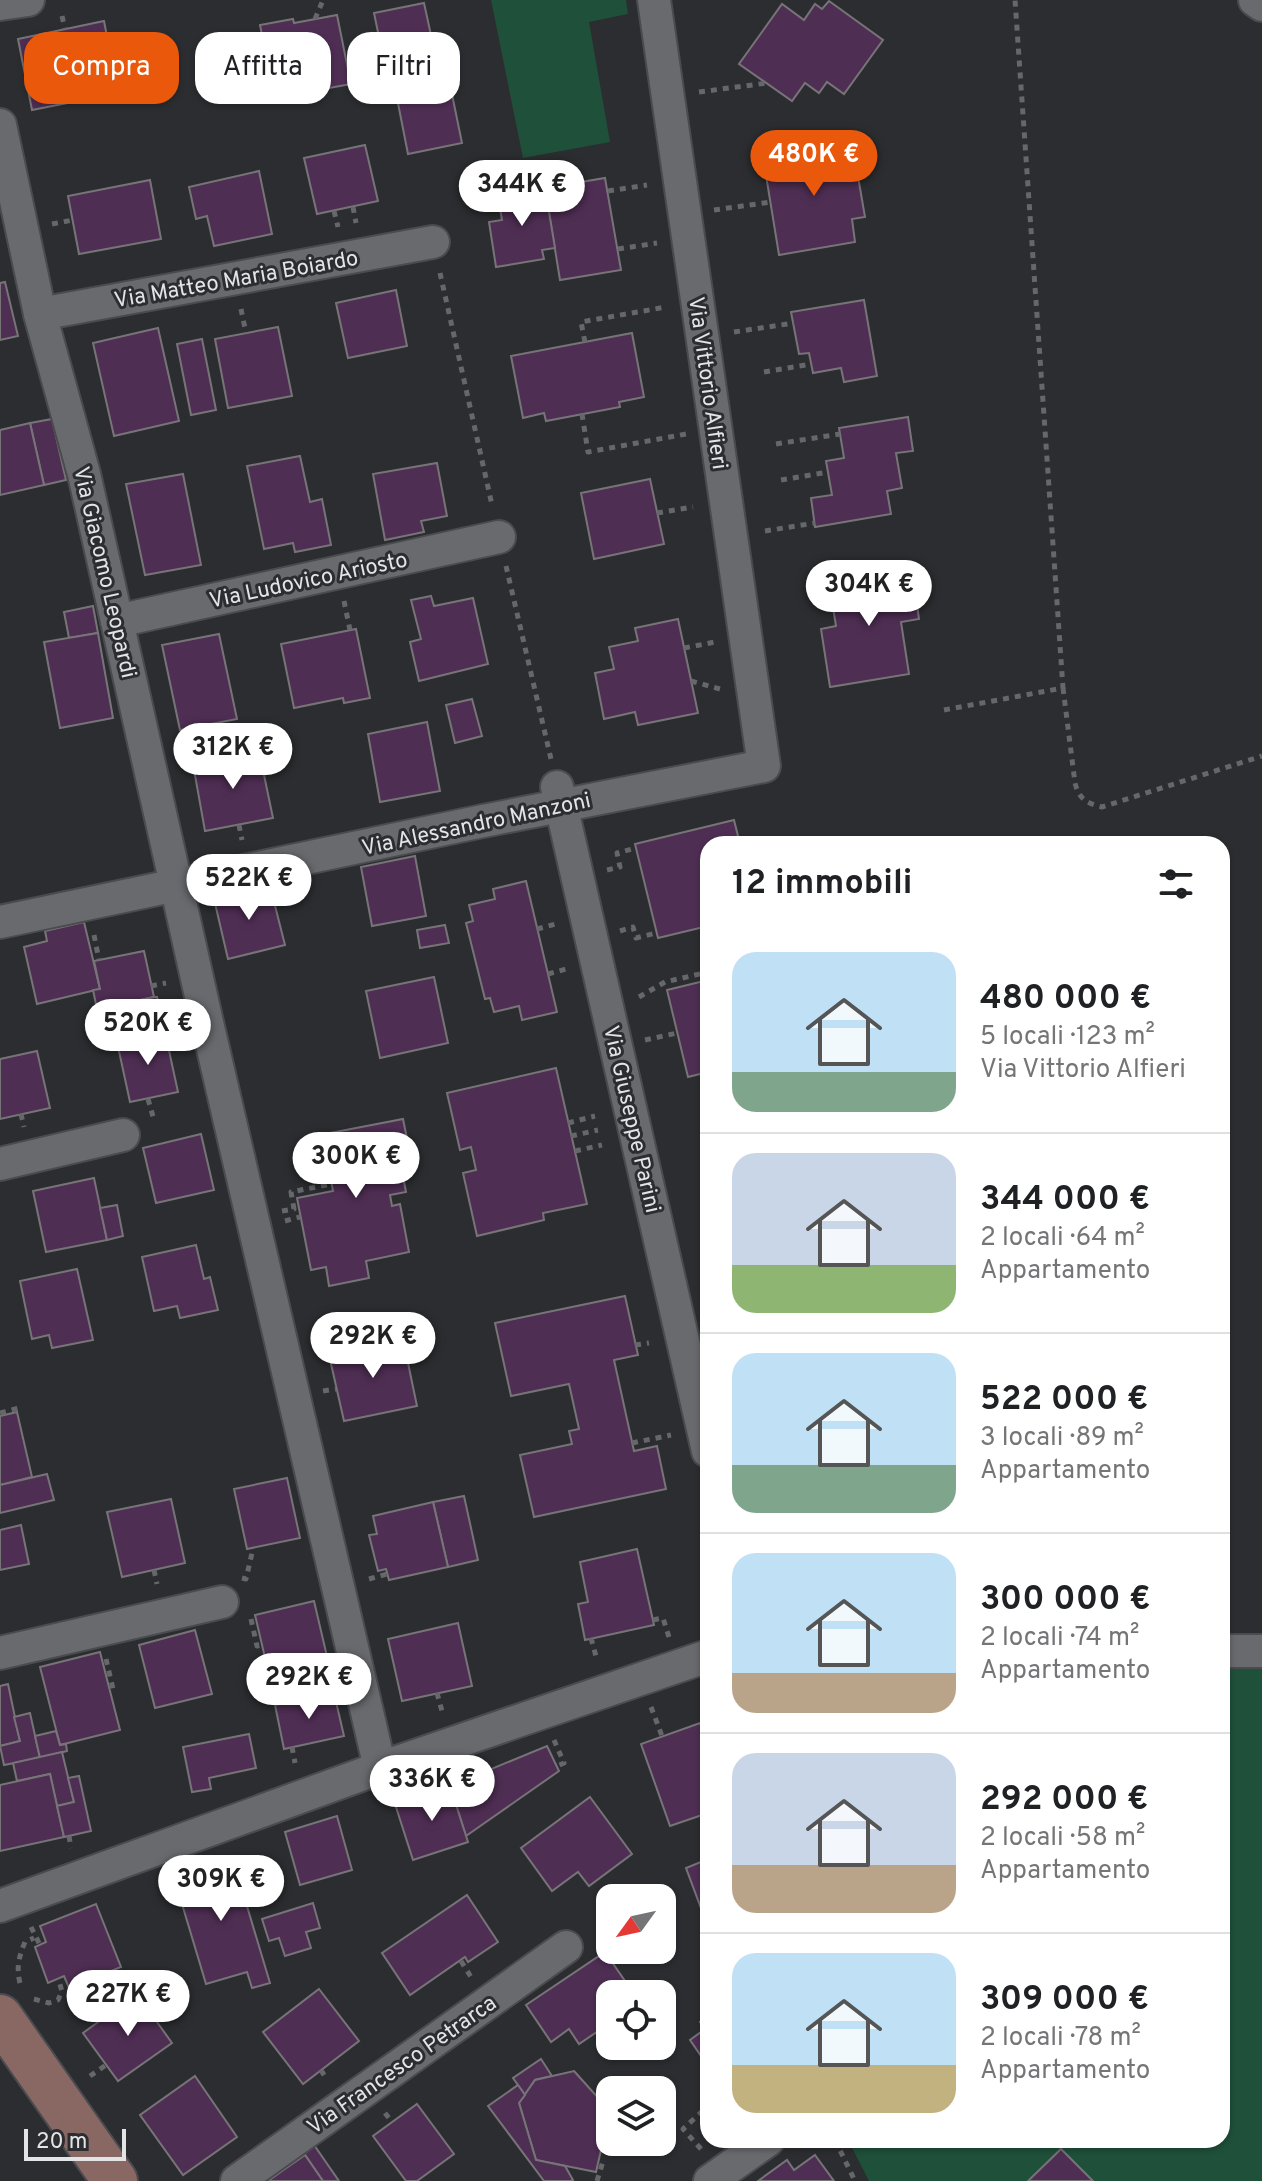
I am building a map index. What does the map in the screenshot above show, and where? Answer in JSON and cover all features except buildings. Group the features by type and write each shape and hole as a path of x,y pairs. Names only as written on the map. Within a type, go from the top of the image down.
{"street":[{"path":"0,4 28,0"},
{"name":"Via Vittorio Alfieri","path":"654,0 764,766"},
{"path":"1255,0 1262,5"},
{"name":"Via Giacomo Leopardi","path":"0,125 40,314 84,474 175,885 380,1768"},
{"name":"Via Matteo Maria Boiardo","path":"40,314 433,242"},
{"name":"Via Ludovico Ariosto","path":"117,621 499,537"},
{"name":"Via Alessandro Manzoni","path":"0,922 560,796 764,766"},
{"name":"Via Giuseppe Parini","path":"560,796 696,1441"},
{"path":"0,1164 123,1135"},
{"path":"0,1653 236,1597"},
{"path":"1230,1651 1262,1651"},
{"path":"0,1906 380,1768 700,1659"},
{"name":"Via Francesco Petrarca","path":"237,2181 566,1947"},
{"path":"0,2017 115,2181"},
{"path":"704,2168 750,2148"}],"path":[{"path":"315,19 323,0"},
{"path":"1015,0 1063,688 1078,794 1087,803 1102,807 1262,756"},
{"path":"62,16 65,29"},
{"path":"690,93 767,83"},
{"path":"608,191 653,184"},
{"path":"709,211 771,202"},
{"path":"433,242 560,796"},
{"path":"618,249 663,242"},
{"path":"585,342 581,322 673,305"},
{"path":"733,323 734,333 794,323"},
{"path":"764,372 811,364"},
{"path":"582,414 588,452 699,431"},
{"path":"776,444 840,434"},
{"path":"781,480 828,472"},
{"path":"657,513 706,505"},
{"path":"765,531 815,523"},
{"path":"341,589 350,630"},
{"path":"684,648 727,640"},
{"path":"691,681 721,689"},
{"path":"944,710 1063,688"},
{"path":"597,873 620,867 617,853 636,848"},
{"path":"537,929 565,922"},
{"path":"611,933 633,927 636,938 656,933"},
{"path":"627,1003 665,982 700,974"},
{"path":"635,1042 677,1033"},
{"path":"568,1123 595,1116"},
{"path":"571,1136 598,1130"},
{"path":"575,1151 602,1145"},
{"path":"277,1212 294,1209 291,1192 331,1184"},
{"path":"0,1413 19,1408"},
{"path":"632,1443 696,1441"},
{"path":"251,1548 246,1579 236,1597 257,1646 262,1645"},
{"path":"653,1620 663,1618 673,1649"},
{"path":"591,1638 599,1665"},
{"path":"105,1654 113,1689 110,1690"},
{"path":"647,1696 662,1736"},
{"path":"557,1766 564,1763 553,1738 559,1736"},
{"path":"34,1938 25,1942 20,1954 17,1973 22,1991 49,2003 58,2000 62,1991 58,1978"},
{"path":"700,2113 683,2129 702,2151 704,2168"},
{"path":"839,2148 855,2181"},
{"path":"597,2181 604,2158"}],"green space":[{"path":"491,0 626,0 628,14 589,22 610,142 523,158"},
{"path":"1230,1667 1262,1669 1262,2181 869,2181 852,2148 1230,2148"}]}
